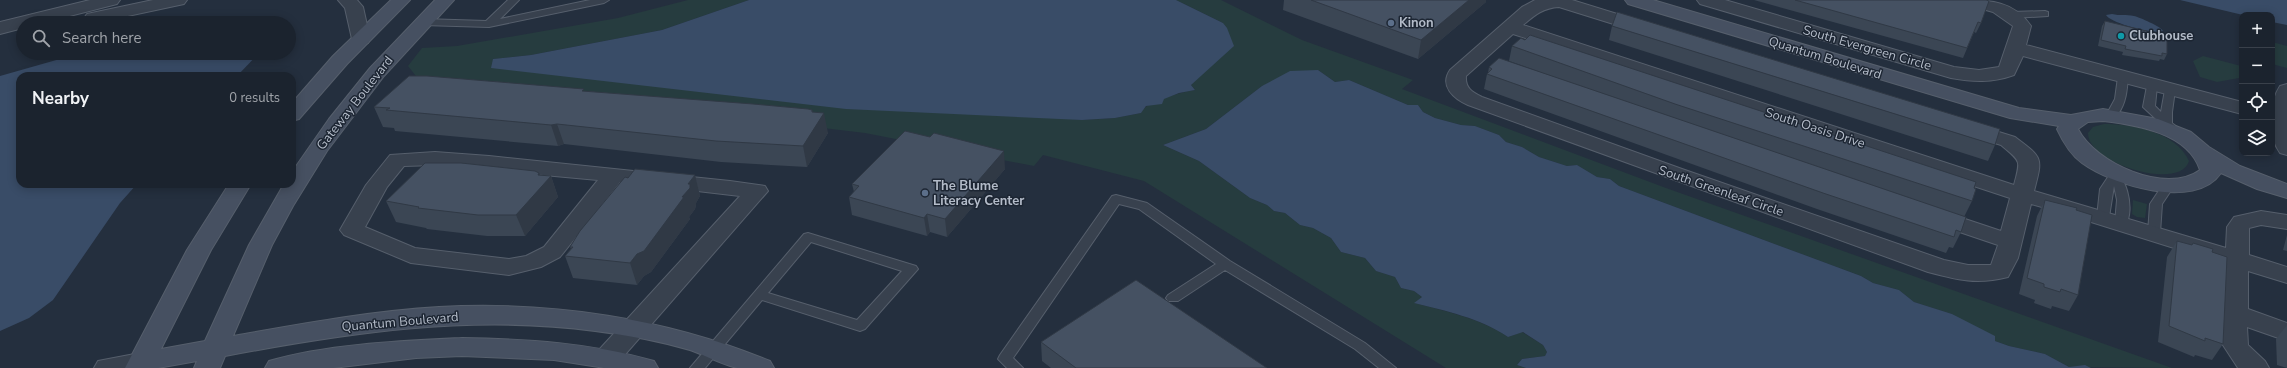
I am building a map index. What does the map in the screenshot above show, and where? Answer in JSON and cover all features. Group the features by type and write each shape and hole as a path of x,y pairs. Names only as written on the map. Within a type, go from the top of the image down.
{"street":[{"path":"48,16 111,0"},
{"path":"103,16 178,0"},
{"path":"347,0 354,7 361,39"},
{"path":"296,111 361,39 401,0"},
{"name":"Gateway Boulevard","path":"296,183 314,154 349,106 423,22 445,0"},
{"name":"Quantum Boulevard","path":"1634,0 2071,130"},
{"name":"South Evergreen Circle","path":"1706,0 1969,76 1997,75 2007,71 2016,48 2022,26 2012,15"},
{"path":"1971,0 1991,5 2012,15"},
{"name":"South Greenleaf Circle","path":"1551,2 1570,4 2008,141 2028,157 2030,165 2011,242 2000,271 1988,275 1972,274 1936,266 1674,174 1475,102 1464,96 1457,89 1455,82 1458,74 1511,27 1537,6 1551,2"},
{"path":"0,28 16,24"},
{"name":"South Oasis Drive","path":"1511,27 1852,140 2287,275"},
{"path":"0,42 16,38"},
{"path":"2016,48 2161,88 2239,107"},
{"path":"1476,57 1500,66"},
{"path":"2287,90 2278,117 2287,149"},
{"name":"Quantum Boulevard","path":"2071,130 2085,116 2103,115 2138,120 2176,132 2219,165 2278,189"},
{"name":"Quantum Boulevard","path":"2071,130 2079,151 2110,172 2141,181 2178,186 2194,184 2206,179 2278,189"},
{"name":"Quantum Boulevard","path":"2203,152 2211,168 2211,172 2206,179"},
{"path":"606,359 757,191 614,175 430,157 398,160 377,185 352,230 411,255 509,267 533,262 552,252 614,175"},
{"path":"139,365 198,250 237,188"},
{"name":"Gateway Boulevard","path":"211,359 252,264 293,188"},
{"path":"1916,210 2011,242"},
{"path":"2256,368 2247,363 2238,352 2234,342 2238,227 2242,222 2261,218 2287,222"},
{"path":"2235,314 2287,332"},
{"name":"Quantum Boulevard","path":"107,368 211,359 329,329 440,316 532,316 633,328 668,335 714,349 761,368"},
{"path":"278,368 355,355 451,347 536,349 606,359 645,368"}],"lane":[{"path":"489,24 514,0"},
{"path":"423,22 489,24 604,0"},
{"path":"2012,15 2045,14"},
{"path":"2103,115 2114,112 2120,99 2123,77"},
{"path":"2161,88 2166,112 2176,132"},
{"path":"2161,88 2149,107 2176,132"},
{"path":"2110,172 2124,194 2112,220"},
{"path":"2110,172 2106,189 2112,220"},
{"path":"2154,233 2156,204 2166,189 2178,186"},
{"path":"1016,368 1005,359 1116,199 1142,206 1225,264 1360,346 1389,368"},
{"path":"697,368 808,237 911,269 860,326 760,295"},
{"path":"1173,298 1225,264"}],"green space":[{"path":"688,0 749,0 662,30 531,55 493,59 1082,120 1115,118 1141,113 1149,105 1157,101 1195,90 1191,85 1223,23 1176,0 1221,0 1302,40 1413,80 1402,89 1666,188 2172,368 2069,367 2045,354 2009,346 1995,341 1952,314 1914,302 1899,290 1873,283 1861,276 1619,186 1610,179 1597,177 1577,165 1567,166 1539,157 1522,147 1506,142 1499,135 1475,126 1461,125 1435,118 1423,112 1418,105 1408,105 1349,80 1335,82 1318,70 1262,86 1206,129 1163,145 1199,161 1250,198 1267,205 1274,211 1285,213 1300,225 1313,228 1331,238 1341,252 1365,258 1376,271 1395,277 1401,288 1414,291 1422,297 1415,303 1475,320 1508,337 1522,332 1543,345 1547,352 1545,356 1522,359 1517,365 1526,368 1446,368 1144,181 1043,155 1034,166 865,133 419,80 408,66 422,48 457,46 618,18"},
{"path":"2275,43 2287,46 2287,68 2275,65"},
{"path":"2203,56 2239,65 2239,78 2217,82 2200,77 2193,61"},
{"path":"2104,124 2115,124 2140,128 2164,137 2183,151 2189,161 2182,170 2169,174 2153,174 2135,170 2117,163 2102,154 2092,144 2088,133 2093,127"},
{"path":"2133,200 2147,204 2145,218 2137,217 2132,214"}],"water":[{"path":"749,0 1176,0 1223,23 1227,28 1234,46 1191,85 1195,90 1179,93 1164,99 1162,104 1146,106 1141,113 1115,118 1082,120 846,109 491,68 493,59 531,55 662,30"},
{"path":"2180,0 2287,0 2287,25 2275,23 2275,12 2239,12 2239,14"},
{"path":"2106,15 2131,15 2137,17 2155,25 2163,31 2158,32 2143,30 2124,25"},
{"path":"56,60 252,60 241,72 16,72 16,188 133,188 120,203 53,300 29,318 0,331 0,76"},
{"path":"1318,70 1335,82 1349,80 1408,105 1418,105 1423,112 1435,118 1461,125 1475,126 1499,135 1506,142 1522,147 1539,157 1567,166 1577,165 1597,177 1610,179 1619,186 1861,276 1873,283 1899,290 1914,302 1952,314 1995,336 1995,341 2009,346 2045,354 2069,367 2085,365 2091,368 1526,368 1517,365 1522,359 1545,356 1547,352 1543,345 1523,332 1508,337 1497,330 1474,320 1414,303 1422,297 1414,291 1401,288 1395,277 1376,271 1365,258 1341,252 1331,238 1313,228 1300,225 1285,213 1274,211 1267,205 1250,198 1199,161 1163,145 1206,129 1262,86 1290,71"}],"building":[{"path":"1311,0 1469,0 1421,40"},
{"path":"1795,0 1989,1 1981,23 1978,22 1967,48"},
{"path":"1617,12 2000,129 1995,145 1612,26"},
{"name":"Clubhouse","path":"2105,21 2167,36 2167,54 2162,53 2162,56 2125,49 2126,46 2101,40"},
{"path":"1530,35 1976,182 1974,188 1976,189 1972,201 1675,104 1512,46 1521,38 1525,40"},
{"path":"1499,58 1966,217 1961,232 1956,230 1954,237 1823,193 1487,74 1492,69 1489,67"},
{"path":"409,76 427,76 584,89 582,91 753,104 808,109 812,110 812,112 824,113 803,146 716,141 557,124 551,125 386,110 390,108 374,107"},
{"name":"The Blume Literacy Center","path":"905,131 930,137 934,133 1004,151 945,219 927,214 924,218 849,197 859,186 852,184"},
{"path":"425,163 461,163 535,171 539,173 538,175 551,176 516,215 478,215 418,208 419,207 386,201"},
{"path":"635,169 695,175 688,184 690,184 690,188 682,197 684,197 644,251 637,254 630,263 565,256 573,247 570,247 580,231 625,177 628,178"},
{"path":"2045,200 2077,208 2076,210 2092,215 2078,295 2061,289 2060,292 2044,287 2044,284 2027,278"},
{"path":"2177,241 2192,245 2193,243 2213,249 2212,252 2227,257 2223,344 2205,338 2205,341 2169,326"},
{"path":"1136,280 1267,368 1076,368 1041,342"}],"place":[{"name":"Kinon","path":"1391,23"},
{"name":"Clubhouse","path":"2121,36"},
{"name":"The Blume Literacy Center","path":"925,193"}]}
